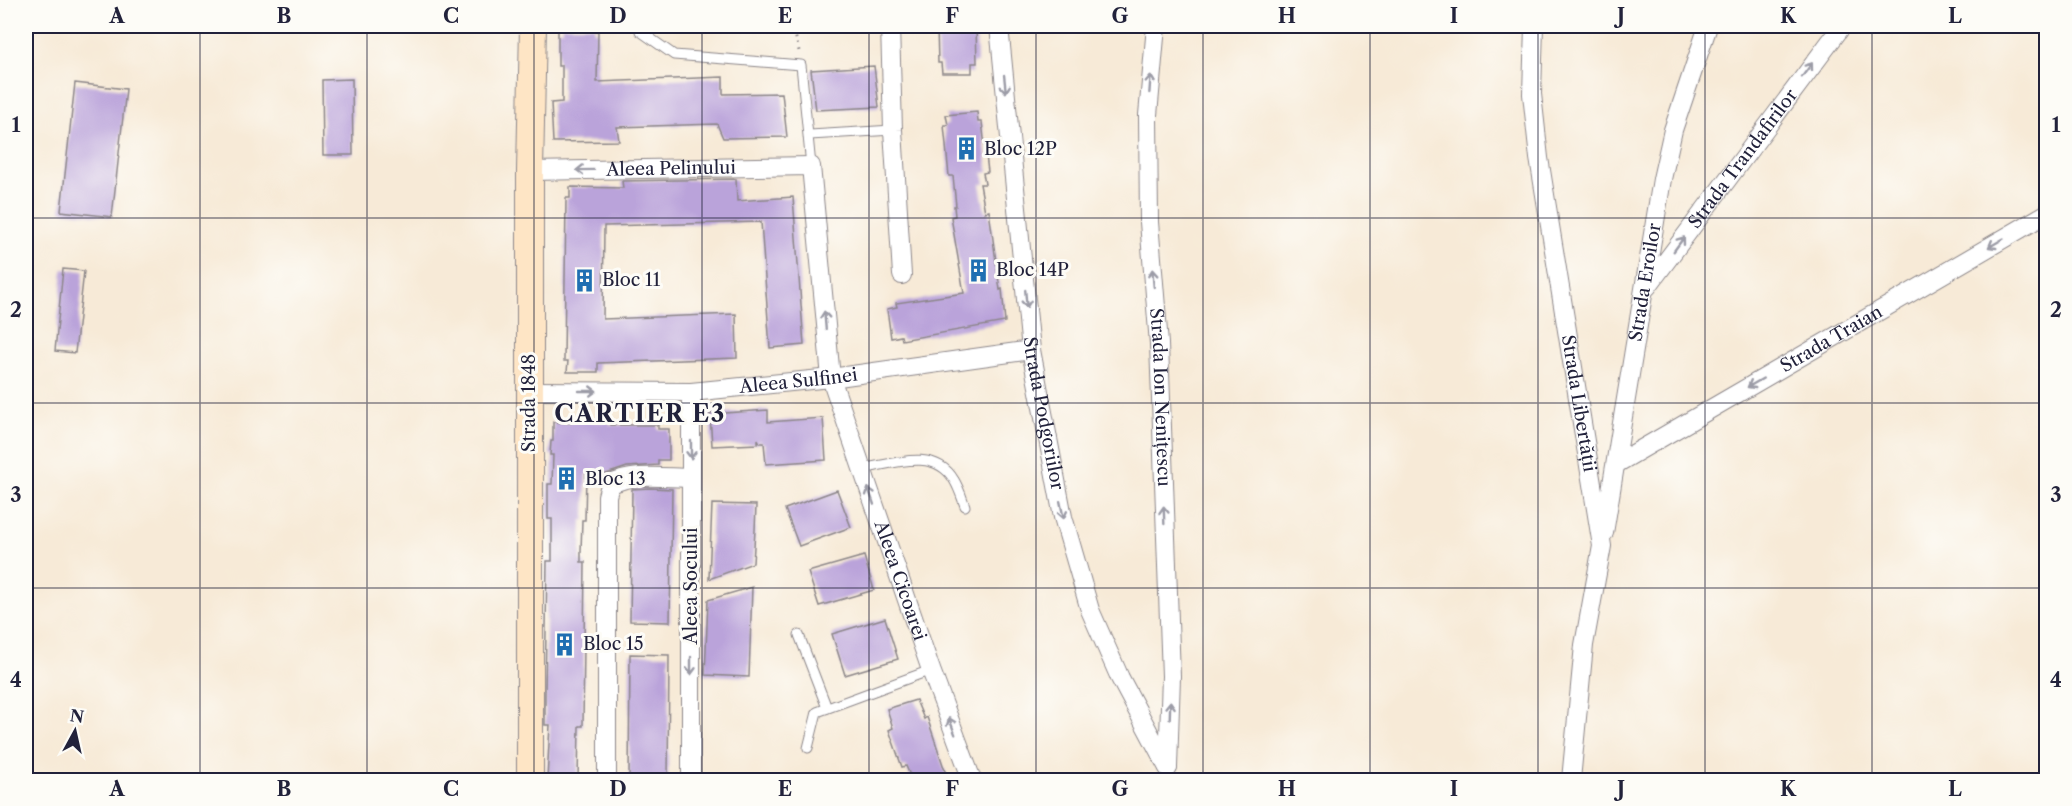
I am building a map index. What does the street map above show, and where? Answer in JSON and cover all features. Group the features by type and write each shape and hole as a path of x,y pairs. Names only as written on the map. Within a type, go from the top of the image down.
{"main road":[{"name":"Strada 1848","path":"530,780 530,171 534,26"}],"street":[{"path":"890,26 902,275"},
{"name":"Strada Podgoriilor","path":"999,26 1031,350 1064,517 1090,610 1120,678 1168,774"},
{"name":"Strada Ion Nenițescu","path":"1156,26 1148,115 1149,222 1159,344 1171,676 1168,774"},
{"name":"Strada Libertății","path":"1534,26 1533,94 1539,158 1602,546 1584,645 1571,780"},
{"name":"Strada Eroilor","path":"1602,546 1662,180 1673,130 1708,26"},
{"name":"Strada Trandafirilor","path":"1644,291 1833,28"},
{"name":"Aleea Pelinului","path":"530,171 811,166"},
{"path":"811,166 831,378"},
{"name":"Strada Traian","path":"1616,464 2046,214"},
{"name":"Aleea Sulfinei","path":"529,391 691,392 831,378 1031,350"},
{"name":"Aleea Cicoarei","path":"831,378 931,670 972,780"},
{"name":"Aleea Socului","path":"691,392 691,780"},
{"path":"607,780 607,496 610,485 621,479 691,478"}],"lane":[{"path":"640,31 674,55 801,64 810,135 811,166"},
{"path":"810,135 894,130"},
{"path":"862,469 917,460 936,461 954,478 965,506"},
{"path":"799,635 827,708"},
{"path":"808,748 817,712 931,670"}],"path":[{"path":"793,26 796,31 801,64"}],"building":[{"path":"563,26 594,26 594,31 598,31 597,82 723,77 723,94 782,93 787,137 723,138 717,124 617,127 619,141 553,142 551,103 562,102 562,66 558,66 558,30 563,30"},
{"path":"937,27 976,27 977,63 972,63 972,73 942,73 941,63 938,63"},
{"path":"874,66 879,107 816,110 811,70"},
{"path":"352,79 353,155 323,155 322,80"},
{"path":"75,83 126,89 112,217 61,211"},
{"name":"Bloc 14P","path":"977,112 978,122 982,122 988,172 983,173 985,184 980,184 985,212 989,211 1005,322 902,340 901,336 891,338 887,309 897,307 896,303 964,293 951,217 955,216 954,206 956,206 953,176 949,176 944,125 948,125 946,115"},
{"path":"736,179 737,201 793,197 804,345 770,348 761,222 604,226 603,319 736,314 737,358 598,363 598,372 567,372 568,361 564,361 566,198 570,198 570,187 623,188 622,181"},
{"path":"63,269 84,271 75,353 55,351"},
{"path":"768,410 768,422 823,418 826,460 766,464 764,443 760,443 758,439 758,444 712,446 710,414"},
{"path":"571,421 610,422 610,425 658,425 658,429 669,429 669,460 658,460 658,465 627,467 606,474 586,474 585,520 582,520 581,551 581,562 585,562 583,726 579,726 578,780 547,780 550,725 545,725 547,561 552,561 552,519 548,519 548,484 552,484 553,455 550,455 553,422 571,423"},
{"path":"632,489 672,489 670,622 630,621"},
{"path":"837,490 851,527 799,546 785,509"},
{"path":"712,504 756,505 753,563 709,579"},
{"path":"864,556 874,590 819,606 808,572"},
{"path":"752,587 749,677 705,675 708,600"},
{"path":"885,618 898,659 845,675 832,634"},
{"path":"630,654 669,655 668,780 629,780"},
{"path":"916,700 924,719 927,717 948,780 912,780 906,766 902,767 889,730 893,728 887,709"}],"place":[{"name":"Bloc 12P","path":"966,149"},
{"name":"Bloc 14P","path":"978,270"},
{"name":"Bloc 11","path":"584,280"},
{"name":"Bloc 13","path":"567,479"},
{"name":"Bloc 15","path":"565,644"}],"district":[{"name":"CARTIER E3","path":"640,413"}]}
